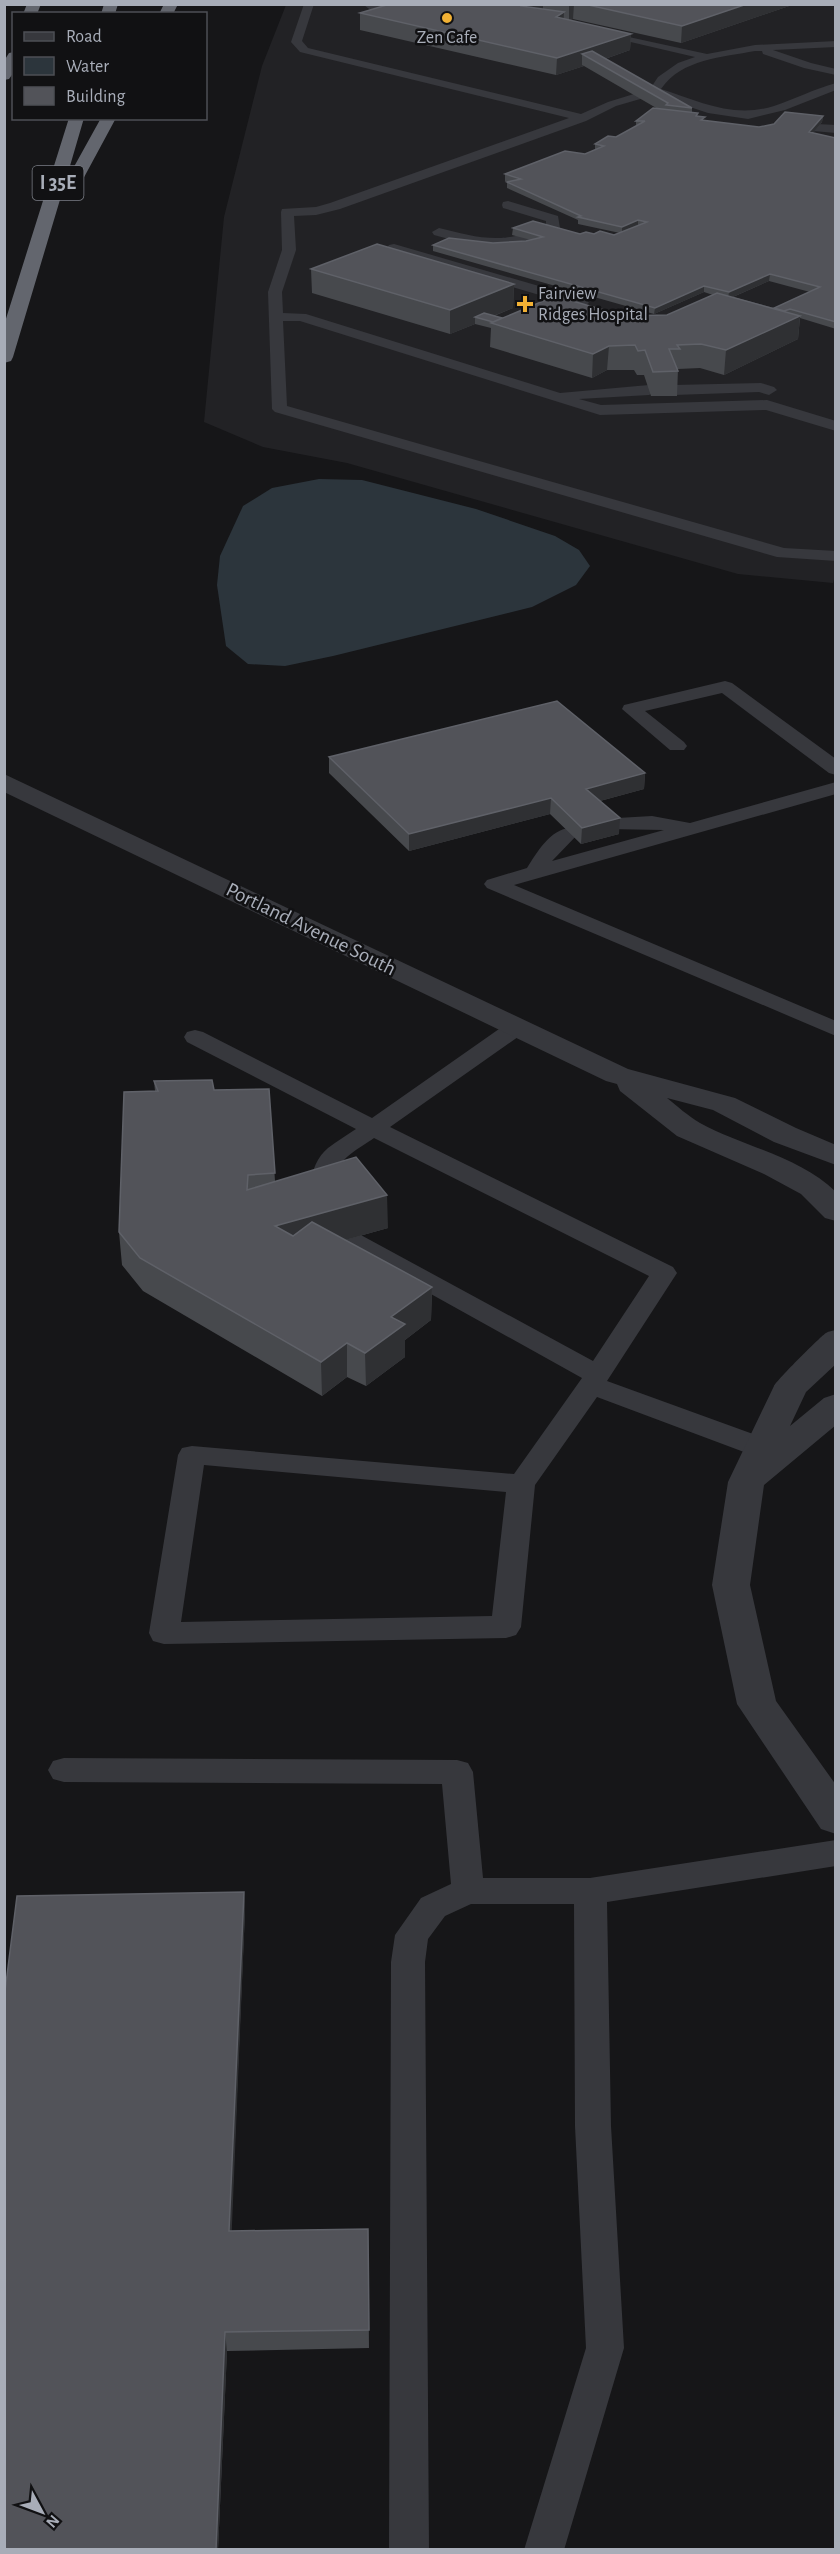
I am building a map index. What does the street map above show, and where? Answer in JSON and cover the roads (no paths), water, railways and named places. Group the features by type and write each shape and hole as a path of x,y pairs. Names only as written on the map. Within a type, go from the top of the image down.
{"highway":[{"path":"4,76 12,60"},
{"name":"I 35E","path":"4,357 76,120"},
{"path":"38,247 108,120"}],"street":[{"name":"Portland Avenue South","path":"4,782 617,1075 724,1104 785,1135 836,1156"},
{"name":"Portland Avenue South","path":"617,1075 688,1129 775,1167 812,1188 836,1210"},
{"path":"836,1341 823,1357 791,1386 746,1482 731,1585 757,1704 836,1818"},
{"path":"746,1482 836,1406"}],"lane":[{"path":"309,4 296,42 304,50 582,118"},
{"path":"368,4 376,9 400,12 425,4"},
{"path":"593,31 707,57"},
{"path":"654,91 662,79 682,65 707,57 755,48 836,44"},
{"path":"755,48 808,66 836,72"},
{"path":"836,86 766,112 749,115 734,114 654,91 612,104 582,118 335,206 315,211 287,212 289,250 275,292 280,409 783,553 836,556"},
{"path":"749,115 767,123"},
{"path":"817,128 836,129"},
{"path":"508,205 553,219 553,228 546,231"},
{"path":"439,232 484,243 527,239"},
{"path":"394,248 582,303"},
{"path":"538,305 558,296"},
{"path":"276,317 301,317 600,410 767,405 831,421"},
{"path":"674,390 761,387 782,393"},
{"path":"554,396 649,390"},
{"path":"677,746 631,709 724,687 836,769"},
{"path":"836,788 494,884 836,1029"},
{"path":"607,823 651,822 693,828"},
{"path":"535,873 546,852 570,833"},
{"path":"325,1199 323,1176 335,1154 517,1027"},
{"path":"195,1037 664,1274 595,1380 521,1484 506,1627 164,1633 192,1455 521,1484"},
{"path":"350,1239 595,1380 762,1448"},
{"path":"64,1770 458,1772 468,1891"},
{"path":"409,2550 408,1962 412,1935 433,1907 468,1891 590,1891 836,1853"},
{"path":"544,2550 605,2348 593,2126 590,1891"}],"water":[{"path":"319,479 362,480 476,509 555,536 579,550 590,566 576,585 532,607 285,666 248,664 226,646 217,585 220,556 243,506 272,488"}],"place":[{"name":"Zen Cafe","path":"447,18"},
{"name":"Fairview Ridges Hospital","path":"525,304"}]}
